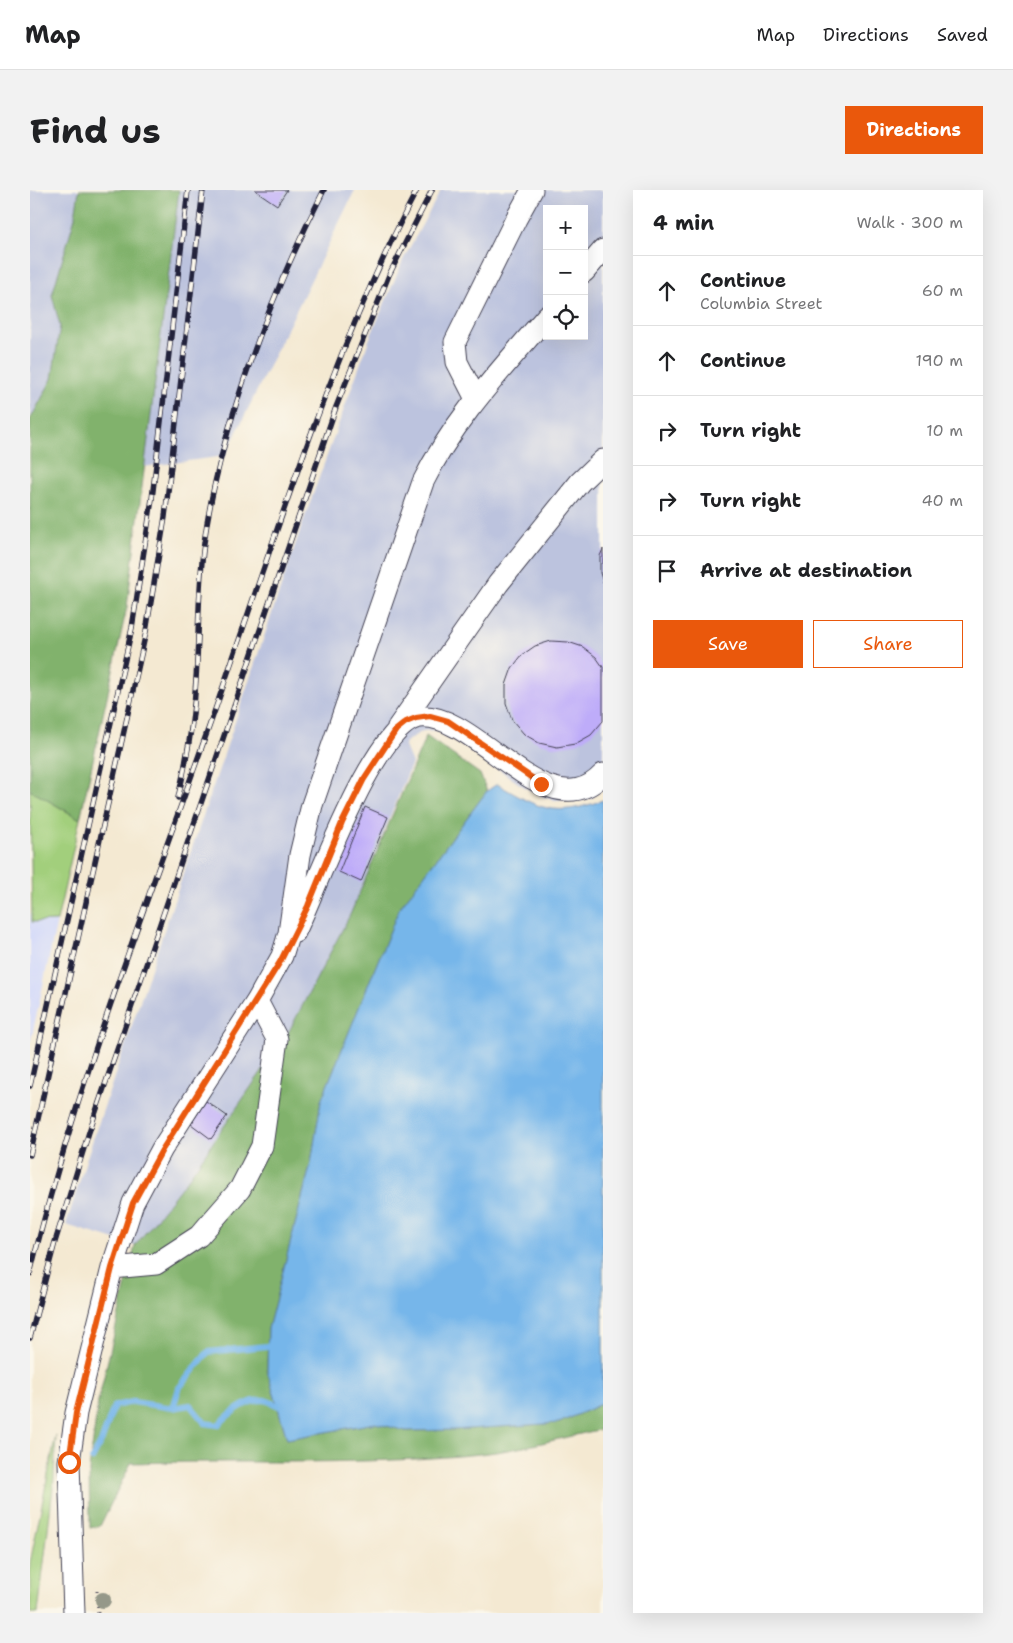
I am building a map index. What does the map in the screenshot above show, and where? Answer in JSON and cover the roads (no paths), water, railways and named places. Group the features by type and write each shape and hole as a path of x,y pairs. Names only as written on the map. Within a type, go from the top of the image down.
{"street":[{"path":"476,399 457,362 455,342 511,228 532,190"},
{"path":"588,267 603,250"},
{"path":"282,956 289,933 300,855 312,805 411,514 434,458 457,423 476,399 543,321"},
{"path":"74,1613 69,1462 76,1413 112,1268 133,1203 158,1157 257,1001 282,956 308,906 342,823 364,779 498,584 580,482 603,460"},
{"path":"396,730 416,718 440,718 448,721 541,784 554,789 577,789 589,785 603,774"},
{"path":"112,1268 156,1264 199,1236 240,1189 262,1146 277,1038 257,1001"}],"water":[{"path":"497,784 525,800 548,808 572,809 603,800 603,1403 559,1423 406,1431 375,1423 287,1439 267,1370 268,1329 311,1163 321,1101 399,909 487,791"}],"waterway":[{"path":"92,1459 102,1440 114,1406 133,1402 173,1408 179,1388 208,1352 267,1346 273,1343"},
{"path":"173,1408 190,1405 205,1423 218,1425 233,1412 258,1400 271,1402 283,1408"}],"railway":[{"path":"30,1086 132,628 152,499 188,190"},
{"path":"30,1155 146,632 165,517 203,190"},
{"path":"178,798 194,709 204,543 222,454 250,362 267,317 304,230 324,190"},
{"path":"30,1274 49,1202 92,1059 307,444 358,315 386,252 417,190"},
{"path":"30,1338 55,1242 89,1132 336,407 389,275 432,190"}]}
